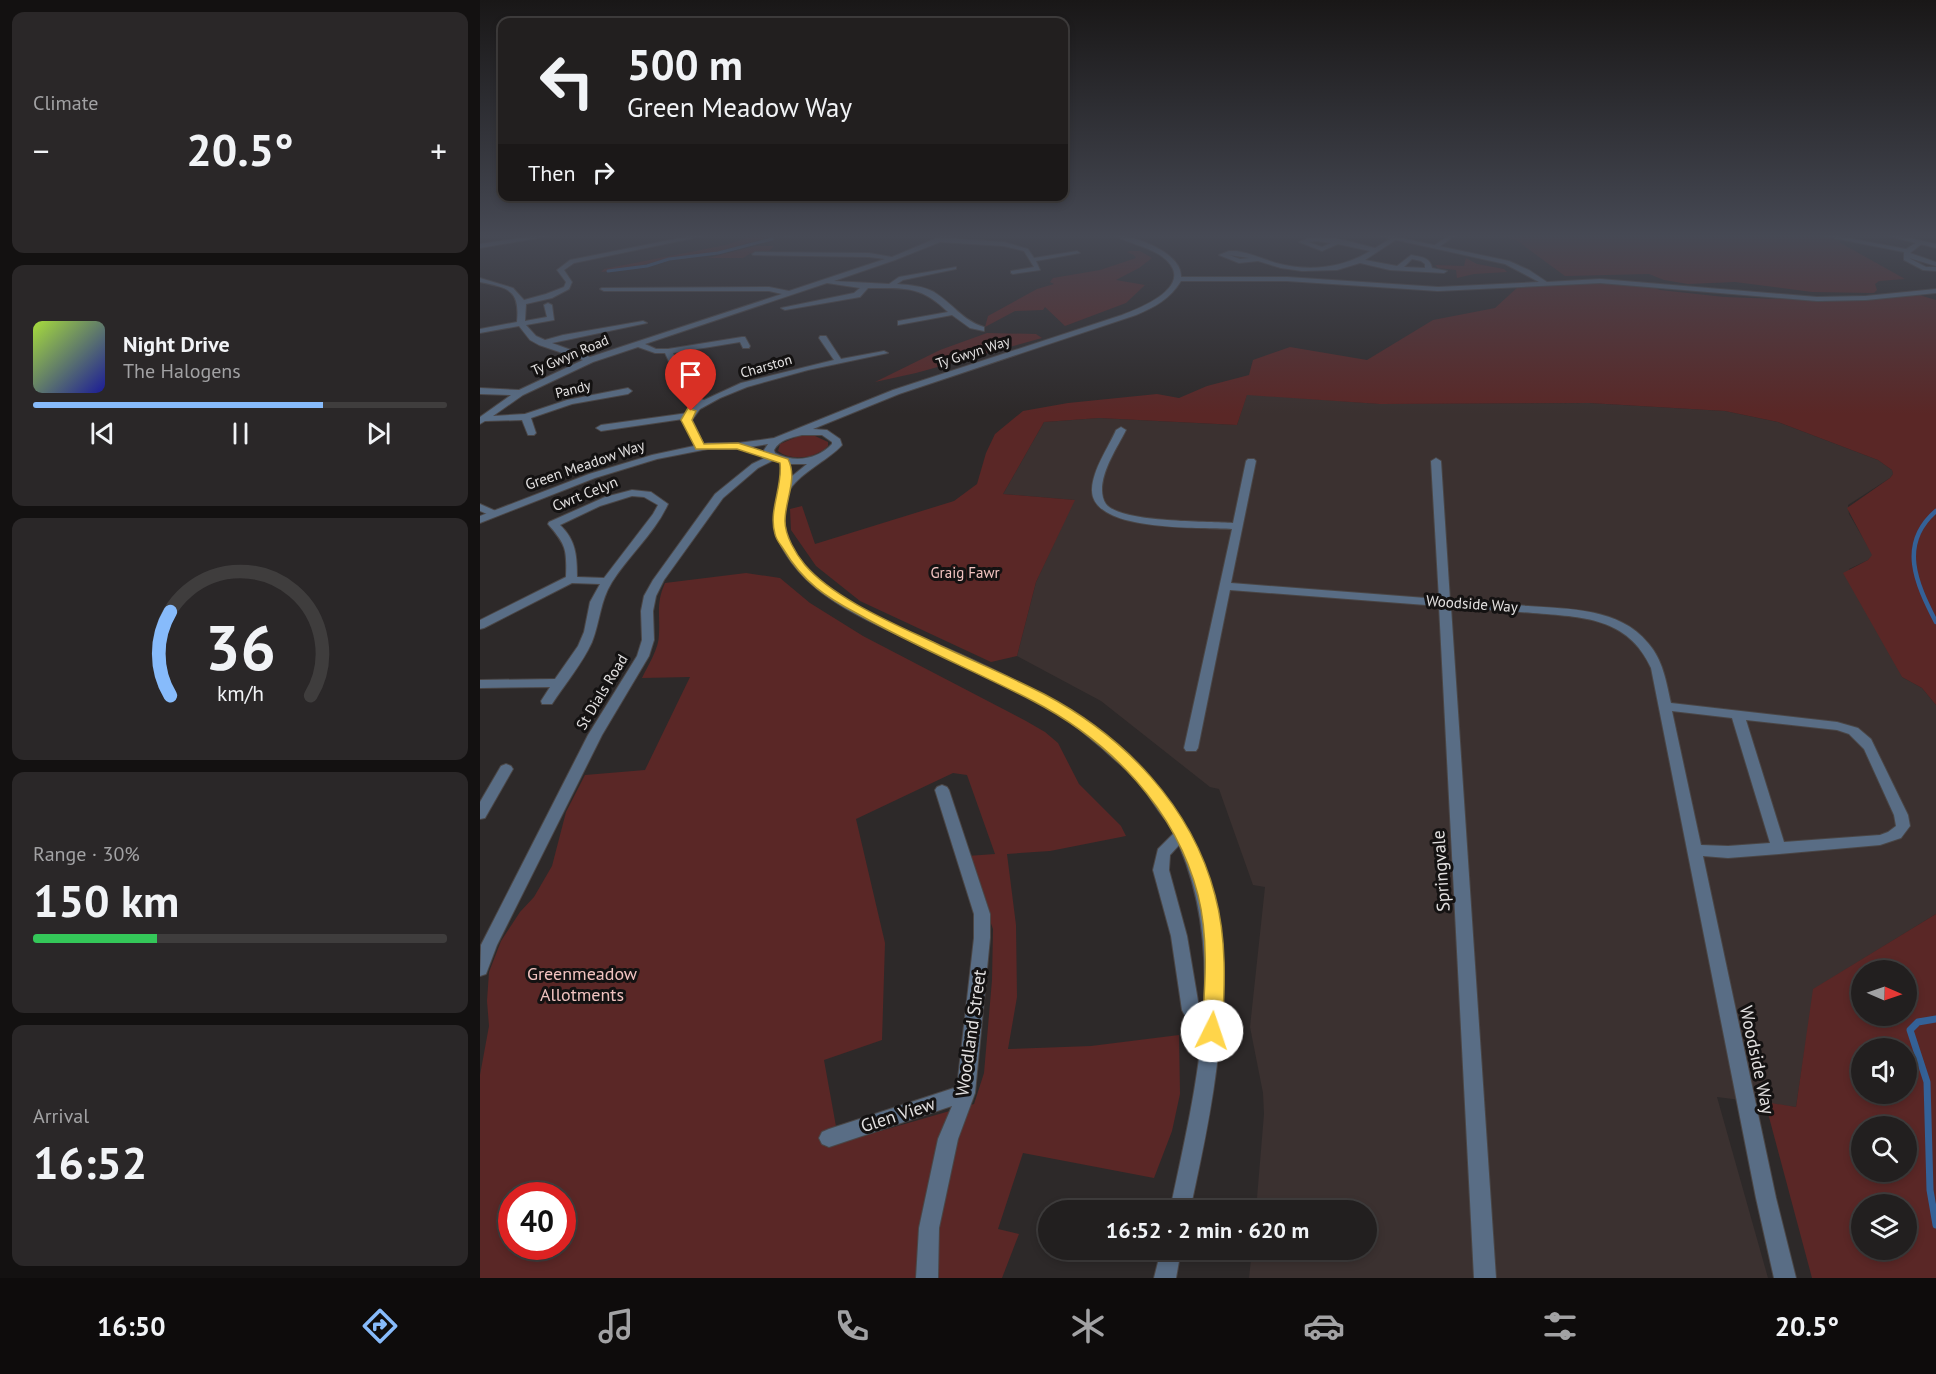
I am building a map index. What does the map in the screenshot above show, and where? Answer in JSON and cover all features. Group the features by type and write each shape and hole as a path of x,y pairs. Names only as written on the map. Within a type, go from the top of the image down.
{"street":[{"path":"515,295 521,303 521,323 528,334 542,343 590,360"},
{"path":"521,303 554,295"},
{"name":"Ty Gwyn Road","path":"481,420 520,393 590,360 783,295"},
{"path":"785,308 857,295"},
{"path":"930,295 969,327 981,329"},
{"name":"Ty Gwyn Way","path":"859,406 930,380 1110,322 1142,309 1167,295"},
{"path":"1749,295 1817,299 1900,295"},
{"path":"480,331 551,318 548,305"},
{"path":"901,323 952,314"},
{"path":"542,343 563,337 643,323"},
{"path":"823,338 839,361"},
{"path":"638,344 656,351 668,351 742,339 746,346"},
{"path":"668,351 675,366"},
{"name":"Charston","path":"688,416 702,402 725,392 839,361 884,353"},
{"path":"689,387 697,401 702,402"},
{"path":"480,391 520,393"},
{"name":"Pandy","path":"481,420 526,417 570,402 628,391"},
{"path":"794,434 859,406"},
{"path":"830,434 839,420 859,406"},
{"path":"601,428 688,416 689,427 700,447"},
{"path":"526,417 531,433"},
{"path":"1121,430 1098,484 1098,499 1103,507 1118,515 1138,520 1238,526"},
{"path":"786,487 837,445 835,437 830,434 818,432 794,434"},
{"name":"Green Meadow Way","path":"480,519 592,476 647,459 700,447 738,446 777,440 794,434"},
{"path":"777,440 769,450 787,470 779,520 781,535 801,568 830,594 879,621 1040,698 1080,723 1118,752 1150,785 1183,833 1197,863 1207,897 1213,934 1215,980 1212,1031 1199,1115 1182,1200"},
{"name":"Green Meadow Way","path":"738,446 776,458"},
{"path":"776,458 802,461 820,457"},
{"name":"St Dials Road","path":"480,969 489,945 590,744 628,677 643,656 648,640 647,611 650,596 659,580 719,495 754,466 776,458"},
{"path":"1191,748 1251,461"},
{"name":"Springvale","path":"1436,461 1485,1278"},
{"name":"Cwrt Celyn","path":"547,701 584,646 590,632 596,602 607,581 658,515 663,504 651,495 642,493 618,496 553,524 563,532 573,552 571,579"},
{"path":"480,507 494,514"},
{"path":"480,625 571,579 607,581"},
{"name":"Woodside Way","path":"1225,586 1567,612 1611,621 1632,632 1650,652 1657,668 1766,1198 1785,1278"},
{"path":"480,684 558,683"},
{"path":"1664,706 1838,726 1859,734 1870,748 1901,815 1903,826 1899,833 1891,838 1779,849 1728,852 1694,850"},
{"path":"1738,715 1779,849"},
{"path":"480,814 506,769"},
{"path":"480,788 495,787"},
{"name":"Woodland Street","path":"927,1278 929,1228 948,1139 966,1093 982,938 981,914 942,789"},
{"path":"1183,833 1163,853 1161,870 1179,936 1191,1010 1212,1031"},
{"name":"Glen View","path":"829,1138 966,1093"},
{"path":"1165,1278 1169,1260"}],"shaded area":[{"path":"1247,394 1380,404 1589,403 1725,411 1778,422 1878,460 1892,470 1893,474 1890,478 1848,505 1849,514 1873,555 1849,569 1902,677 1922,688 1936,705 1936,914 1861,960 1851,960 1851,966 1814,989 1796,1107 1717,1097 1768,1278 1249,1278 1251,1260 1377,1260 1377,1200 1257,1200 1264,1114 1263,1093 1250,1027 1265,887 1253,885 1219,789 1210,787 1101,701 1017,656 1036,582 1074,500 1003,494 1044,422 1099,418 1237,425"}],"green space":[{"path":"1027,295 1135,295 1126,303 1065,326 1045,307 1043,310 1015,311 985,327 988,316"},
{"name":"Graig Fawr","path":"1510,295 1702,295 1840,301 1919,295 1936,300 1936,705 1922,688 1902,677 1843,573 1868,560 1872,555 1847,508 1890,478 1893,474 1892,470 1878,460 1778,422 1725,411 1589,403 1380,404 1247,395 1237,425 1099,418 1044,422 1003,494 1075,500 1036,582 1017,656 991,662 860,601 816,566 791,530 790,509 802,506 815,544 954,501 977,484 986,453 995,434 1023,411 1068,403 1157,394 1179,398 1207,386 1249,375 1253,360 1290,347 1367,360 1433,320 1495,308"},
{"path":"987,333 1036,334 1042,338 875,382 940,350"},
{"path":"799,436 815,436 828,442 828,446 811,456 804,457 790,457 778,451 780,444"},
{"name":"Greenmeadow Allotments","path":"746,573 780,578 810,603 863,636 1045,732 1058,743 1079,784 1121,826 1126,836 1050,851 1007,854 1016,925 1017,997 1008,1049 1091,1046 1179,1035 1180,1094 1172,1131 1154,1178 1023,1153 998,1229 1019,1234 1002,1278 480,1278 480,1075 489,1026 487,1001 489,972 501,941 520,912 534,897 552,866 566,812 585,775 645,770 690,677 642,678 657,645 659,602 665,583","holes":["953,773 967,775 995,854 967,856 993,929 992,980 984,1073 974,1104 839,1143 824,1060 882,1040 885,943 856,819"]},
{"path":"1936,914 1936,1278 1812,1278 1765,1102 1796,1107 1813,989 1851,966 1851,1026 1917,1026 1917,960 1861,960"}],"waterway":[{"path":"1936,511 1924,524 1917,537 1914,550 1917,578 1936,622"},
{"path":"1936,1019 1918,1022 1910,1030 1927,1082 1930,1190 1936,1225"}],"route":[{"path":"691,411 687,420 700,447 738,446 785,461 786,487 780,505 779,520 781,535 801,568 830,594 889,626 1040,698 1080,723 1118,752 1150,785 1183,833 1197,863 1207,897 1213,934 1215,980 1212,1031"}]}
